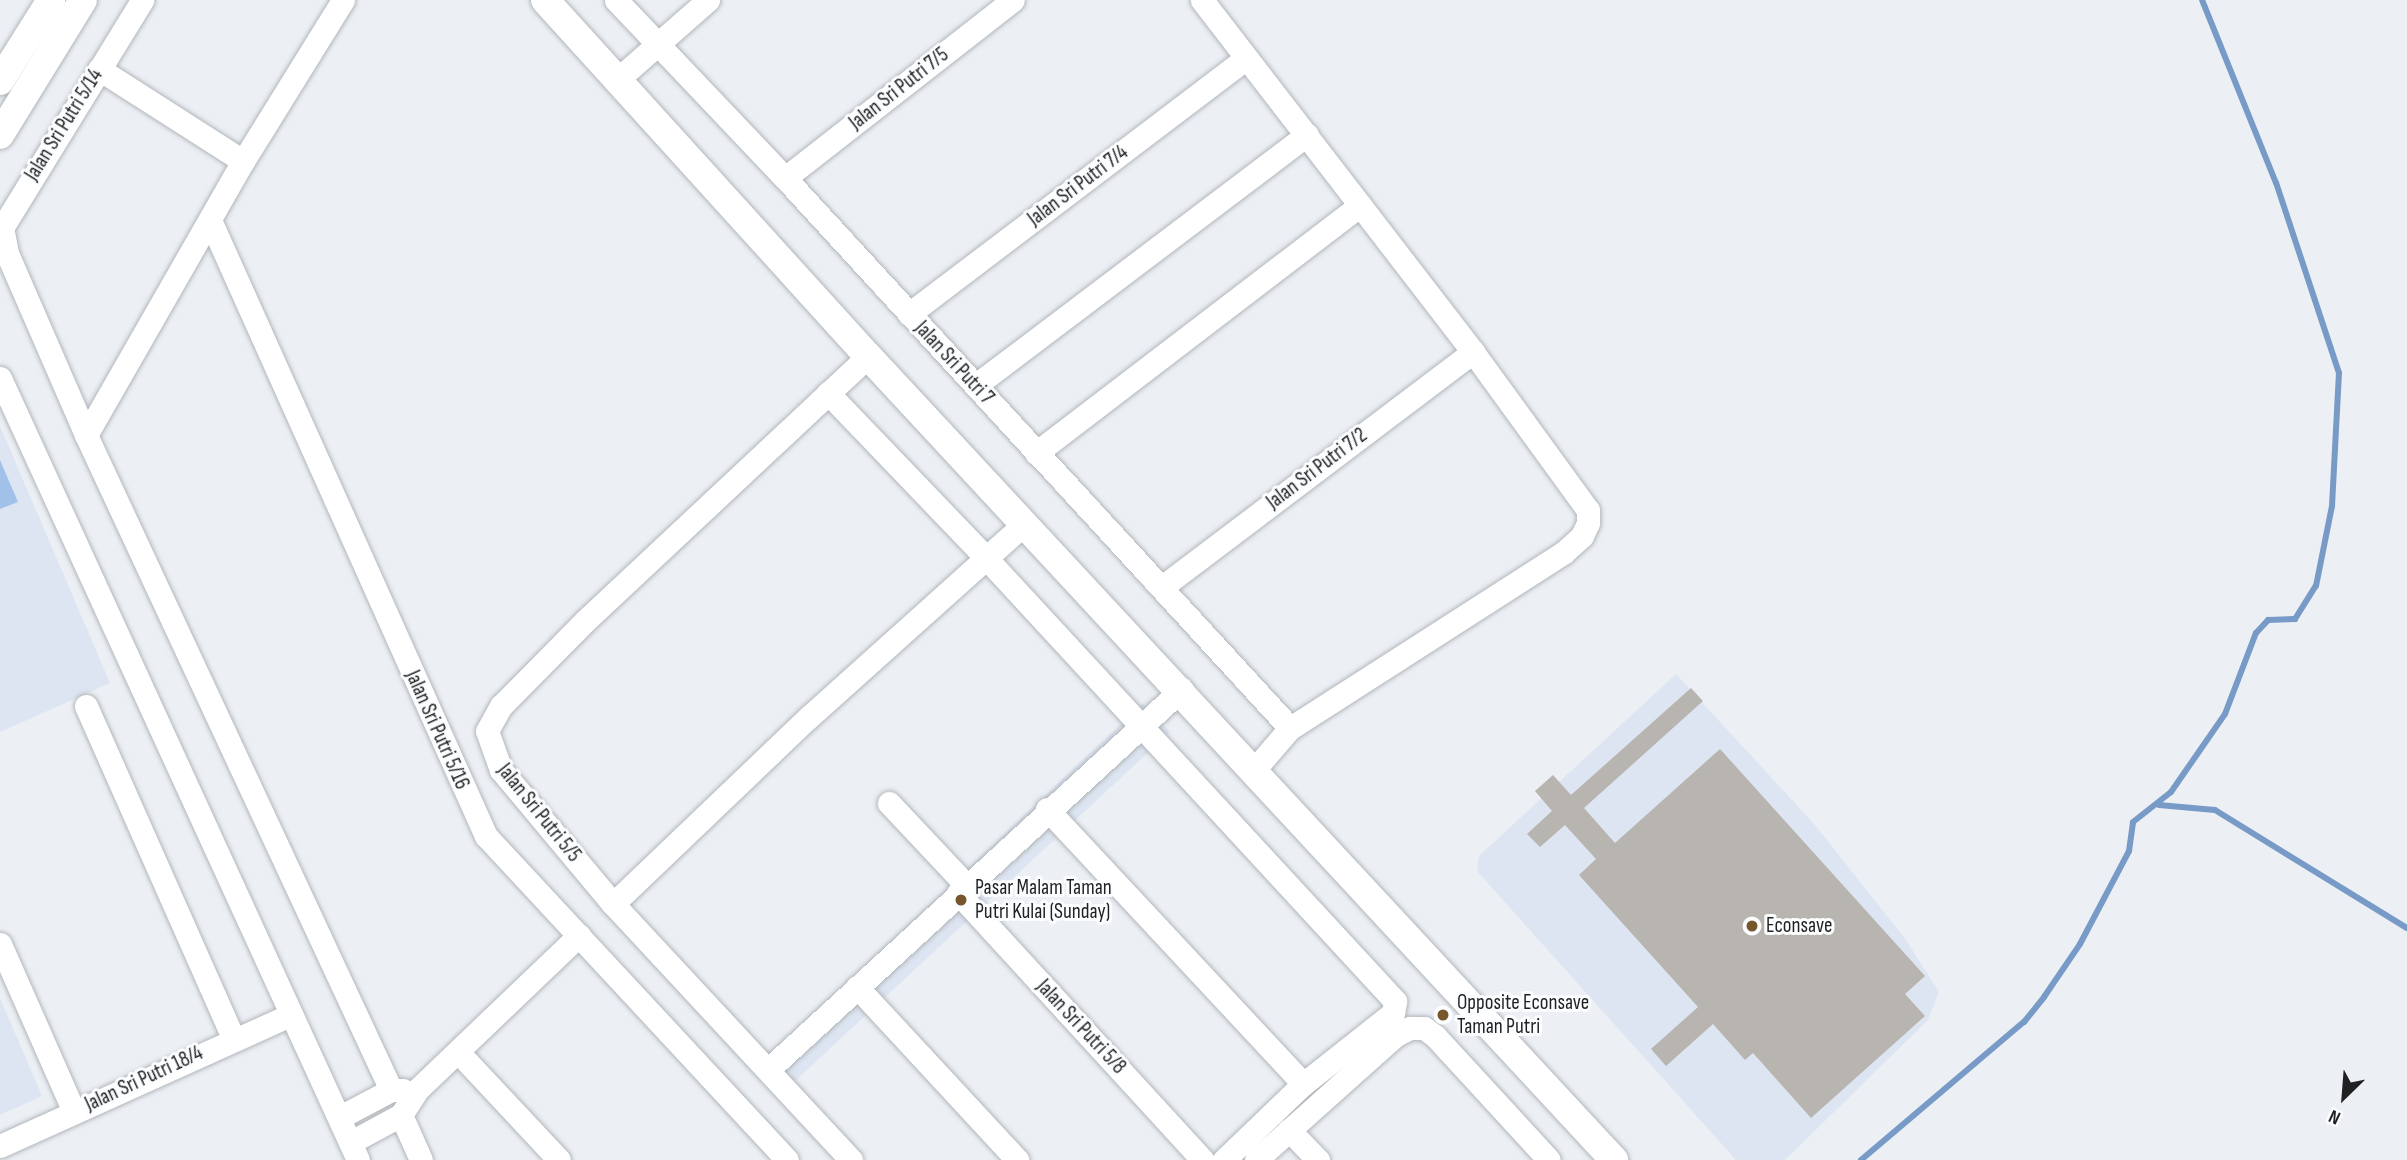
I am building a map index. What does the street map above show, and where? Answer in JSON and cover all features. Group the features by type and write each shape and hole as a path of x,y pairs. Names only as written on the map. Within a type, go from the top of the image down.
{"street":[{"path":"0,81 51,0"},
{"path":"0,135 83,0"},
{"name":"Jalan Sri Putri 5/14","path":"86,435 7,253 2,228 142,0"},
{"path":"343,0 243,161 86,435 391,1090"},
{"path":"545,0 868,356 1182,689 1614,1160"},
{"name":"Jalan Sri Putri 7","path":"616,0 785,178 1290,728"},
{"path":"618,79 708,0"},
{"name":"Jalan Sri Putri 7/5","path":"785,178 1013,0"},
{"path":"1202,0 1473,352 1581,500 1588,523 1563,553 1290,728 1254,770"},
{"name":"Jalan Sri Putri 7/4","path":"909,314 1246,58"},
{"path":"99,69 243,161"},
{"path":"976,385 1307,135"},
{"path":"1036,453 1360,205"},
{"name":"Jalan Sri Putri 5/16","path":"210,220 486,836 787,1160"},
{"name":"Jalan Sri Putri 7/2","path":"1161,587 1473,352"},
{"name":"Jalan Sri Putri 5/5","path":"851,1160 613,904 501,770 488,731 492,719 585,621 868,356"},
{"path":"0,379 354,1151 401,1115 417,1090 579,935"},
{"path":"828,393 1143,725 1395,1001 1393,1013 1303,1084 1224,1160"},
{"path":"613,904 809,717 1025,523"},
{"path":"769,1069 1047,809 1182,689"},
{"path":"86,706 233,1038"},
{"name":"Jalan Sri Putri 5/8","path":"889,803 1203,1160"},
{"path":"1047,809 1303,1084"},
{"path":"0,944 74,1112"},
{"path":"857,987 1017,1160"},
{"name":"Jalan Sri Putri 18/4","path":"0,1146 233,1038 290,1015"},
{"path":"1256,1160 1396,1035 1410,1028 1424,1028 1549,1160"},
{"path":"458,1053 559,1160"},
{"path":"340,1117 391,1090 417,1090"},
{"path":"401,1115 421,1160"},
{"path":"1289,1130 1318,1160"}],"shaded area":[{"path":"0,426 110,683 0,732"},
{"path":"0,460 18,502 0,509"},
{"path":"1676,674 1815,825 1906,940 1939,992 1928,1020 1785,1160 1736,1160 1477,871 1479,856"},
{"name":"Pasar Malam Taman Putri Kulai (Sunday)","path":"1143,703 1170,732 780,1095 756,1068"},
{"path":"0,998 42,1096 0,1115"}],"building":[{"name":"Econsave","path":"1691,688 1703,701 1584,808 1615,843 1720,749 1925,976 1905,994 1925,1016 1811,1118 1753,1053 1745,1060 1713,1024 1666,1066 1651,1049 1698,1007 1579,875 1596,859 1565,825 1540,847 1527,834 1552,811 1535,791 1553,775 1571,795"}],"waterway":[{"path":"1861,1160 2024,1022 2044,997 2080,944 2129,851 2133,822 2171,792 2225,714 2256,633 2268,620 2295,619 2316,586 2332,506 2339,373 2276,183 2202,0"},
{"path":"2159,805 2215,810 2407,928"}],"place":[{"name":"Pasar Malam Taman Putri Kulai (Sunday)","path":"961,900"},
{"name":"Econsave","path":"1752,926"},
{"name":"Opposite Econsave Taman Putri","path":"1443,1015"}]}
